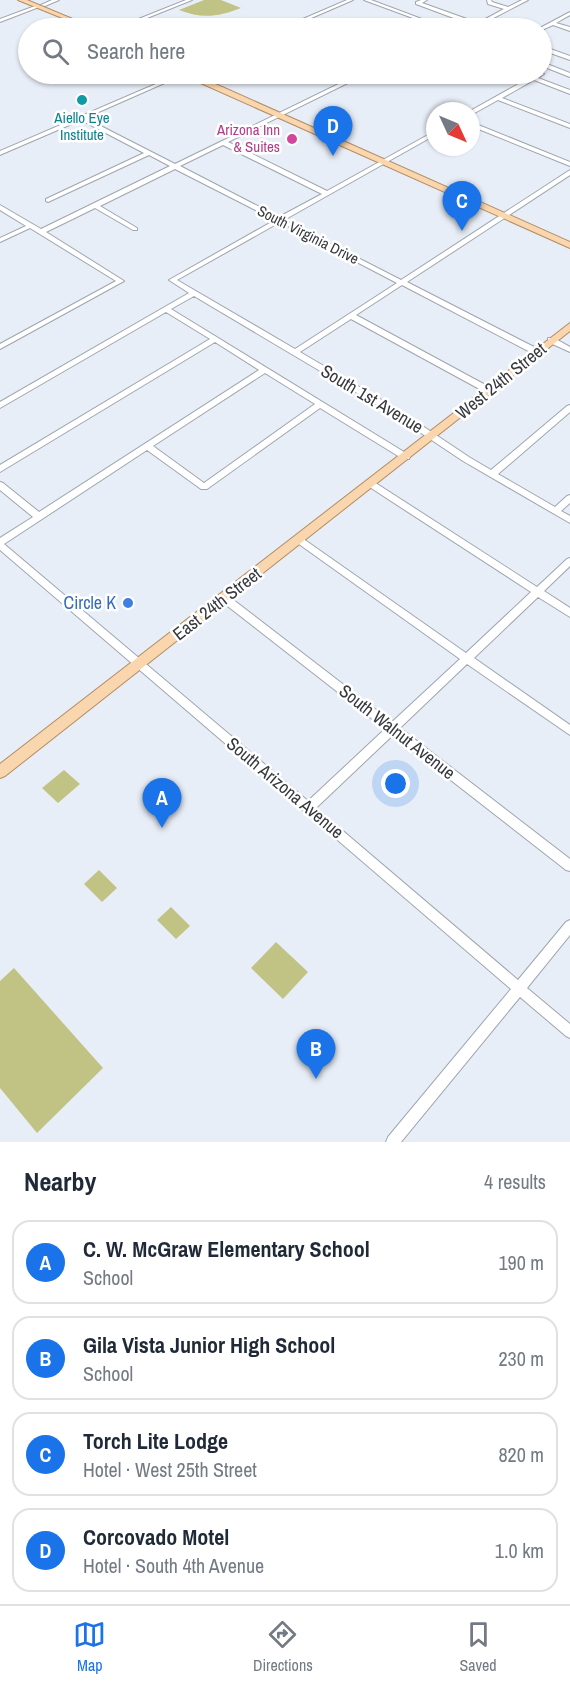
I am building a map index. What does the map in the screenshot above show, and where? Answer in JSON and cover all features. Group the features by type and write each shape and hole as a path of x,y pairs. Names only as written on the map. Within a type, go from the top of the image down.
{"main road":[{"path":"21,0 67,18"},
{"path":"32,0 40,6"},
{"path":"212,84 570,245"},
{"name":"West 24th Street","path":"433,436 570,326"},
{"name":"East 24th Street","path":"0,772 433,436"}],"street":[{"path":"0,21 57,0"},
{"path":"144,18 190,0"},
{"path":"309,18 351,0"},
{"path":"366,0 416,18"},
{"path":"425,0 418,3 458,18"},
{"path":"489,0 490,3 508,9"},
{"path":"491,18 526,0"},
{"path":"552,23 570,13"},
{"path":"552,23 570,29"},
{"path":"552,52 570,58"},
{"path":"552,68 570,75"},
{"path":"0,152 159,84"},
{"path":"41,232 342,84"},
{"path":"480,108 522,84"},
{"path":"549,84 570,92"},
{"path":"498,98 570,126"},
{"name":"South Virginia Drive","path":"81,118 537,352"},
{"path":"480,128 570,164"},
{"path":"279,220 426,138"},
{"path":"222,142 328,194"},
{"path":"48,200 148,153"},
{"path":"294,353 570,172"},
{"path":"561,178 570,182"},
{"path":"94,205 135,229"},
{"path":"0,207 121,281 0,348"},
{"name":"South 1st Avenue","path":"279,220 172,280 570,520"},
{"path":"0,240 30,225"},
{"path":"0,405 193,294"},
{"path":"166,309 406,457"},
{"path":"350,315 488,390"},
{"path":"0,470 215,339"},
{"path":"551,340 570,350"},
{"path":"0,543 264,370"},
{"path":"147,446 204,487 320,404"},
{"path":"492,474 570,408"},
{"path":"371,484 570,613"},
{"path":"0,485 39,517"},
{"path":"556,511 570,498"},
{"path":"299,540 570,731"},
{"name":"South Arizona Avenue","path":"0,543 570,1032"},
{"path":"308,808 570,561"},
{"name":"South Walnut Avenue","path":"224,598 570,866"},
{"path":"393,1142 570,926"}],"green space":[{"path":"204,0 221,0 241,8 210,16 195,15 179,10"},
{"path":"64,770 80,784 58,803 42,788"},
{"path":"99,870 117,888 102,902 84,884"},
{"path":"171,907 190,926 176,939 157,920"},
{"path":"276,942 308,972 283,999 251,968"},
{"path":"14,968 103,1068 37,1133 0,1088 0,981"}],"place":[{"name":"Aiello Eye Institute","path":"82,100"},
{"name":"Arizona Inn & Suites","path":"292,139"},
{"name":"Corcovado Motel","path":"333,156"},
{"name":"Torch Lite Lodge","path":"462,231"},
{"name":"Circle K","path":"128,603"},
{"name":"C. W. McGraw Elementary School","path":"162,828"},
{"name":"Gila Vista Junior High School","path":"316,1079"}]}
